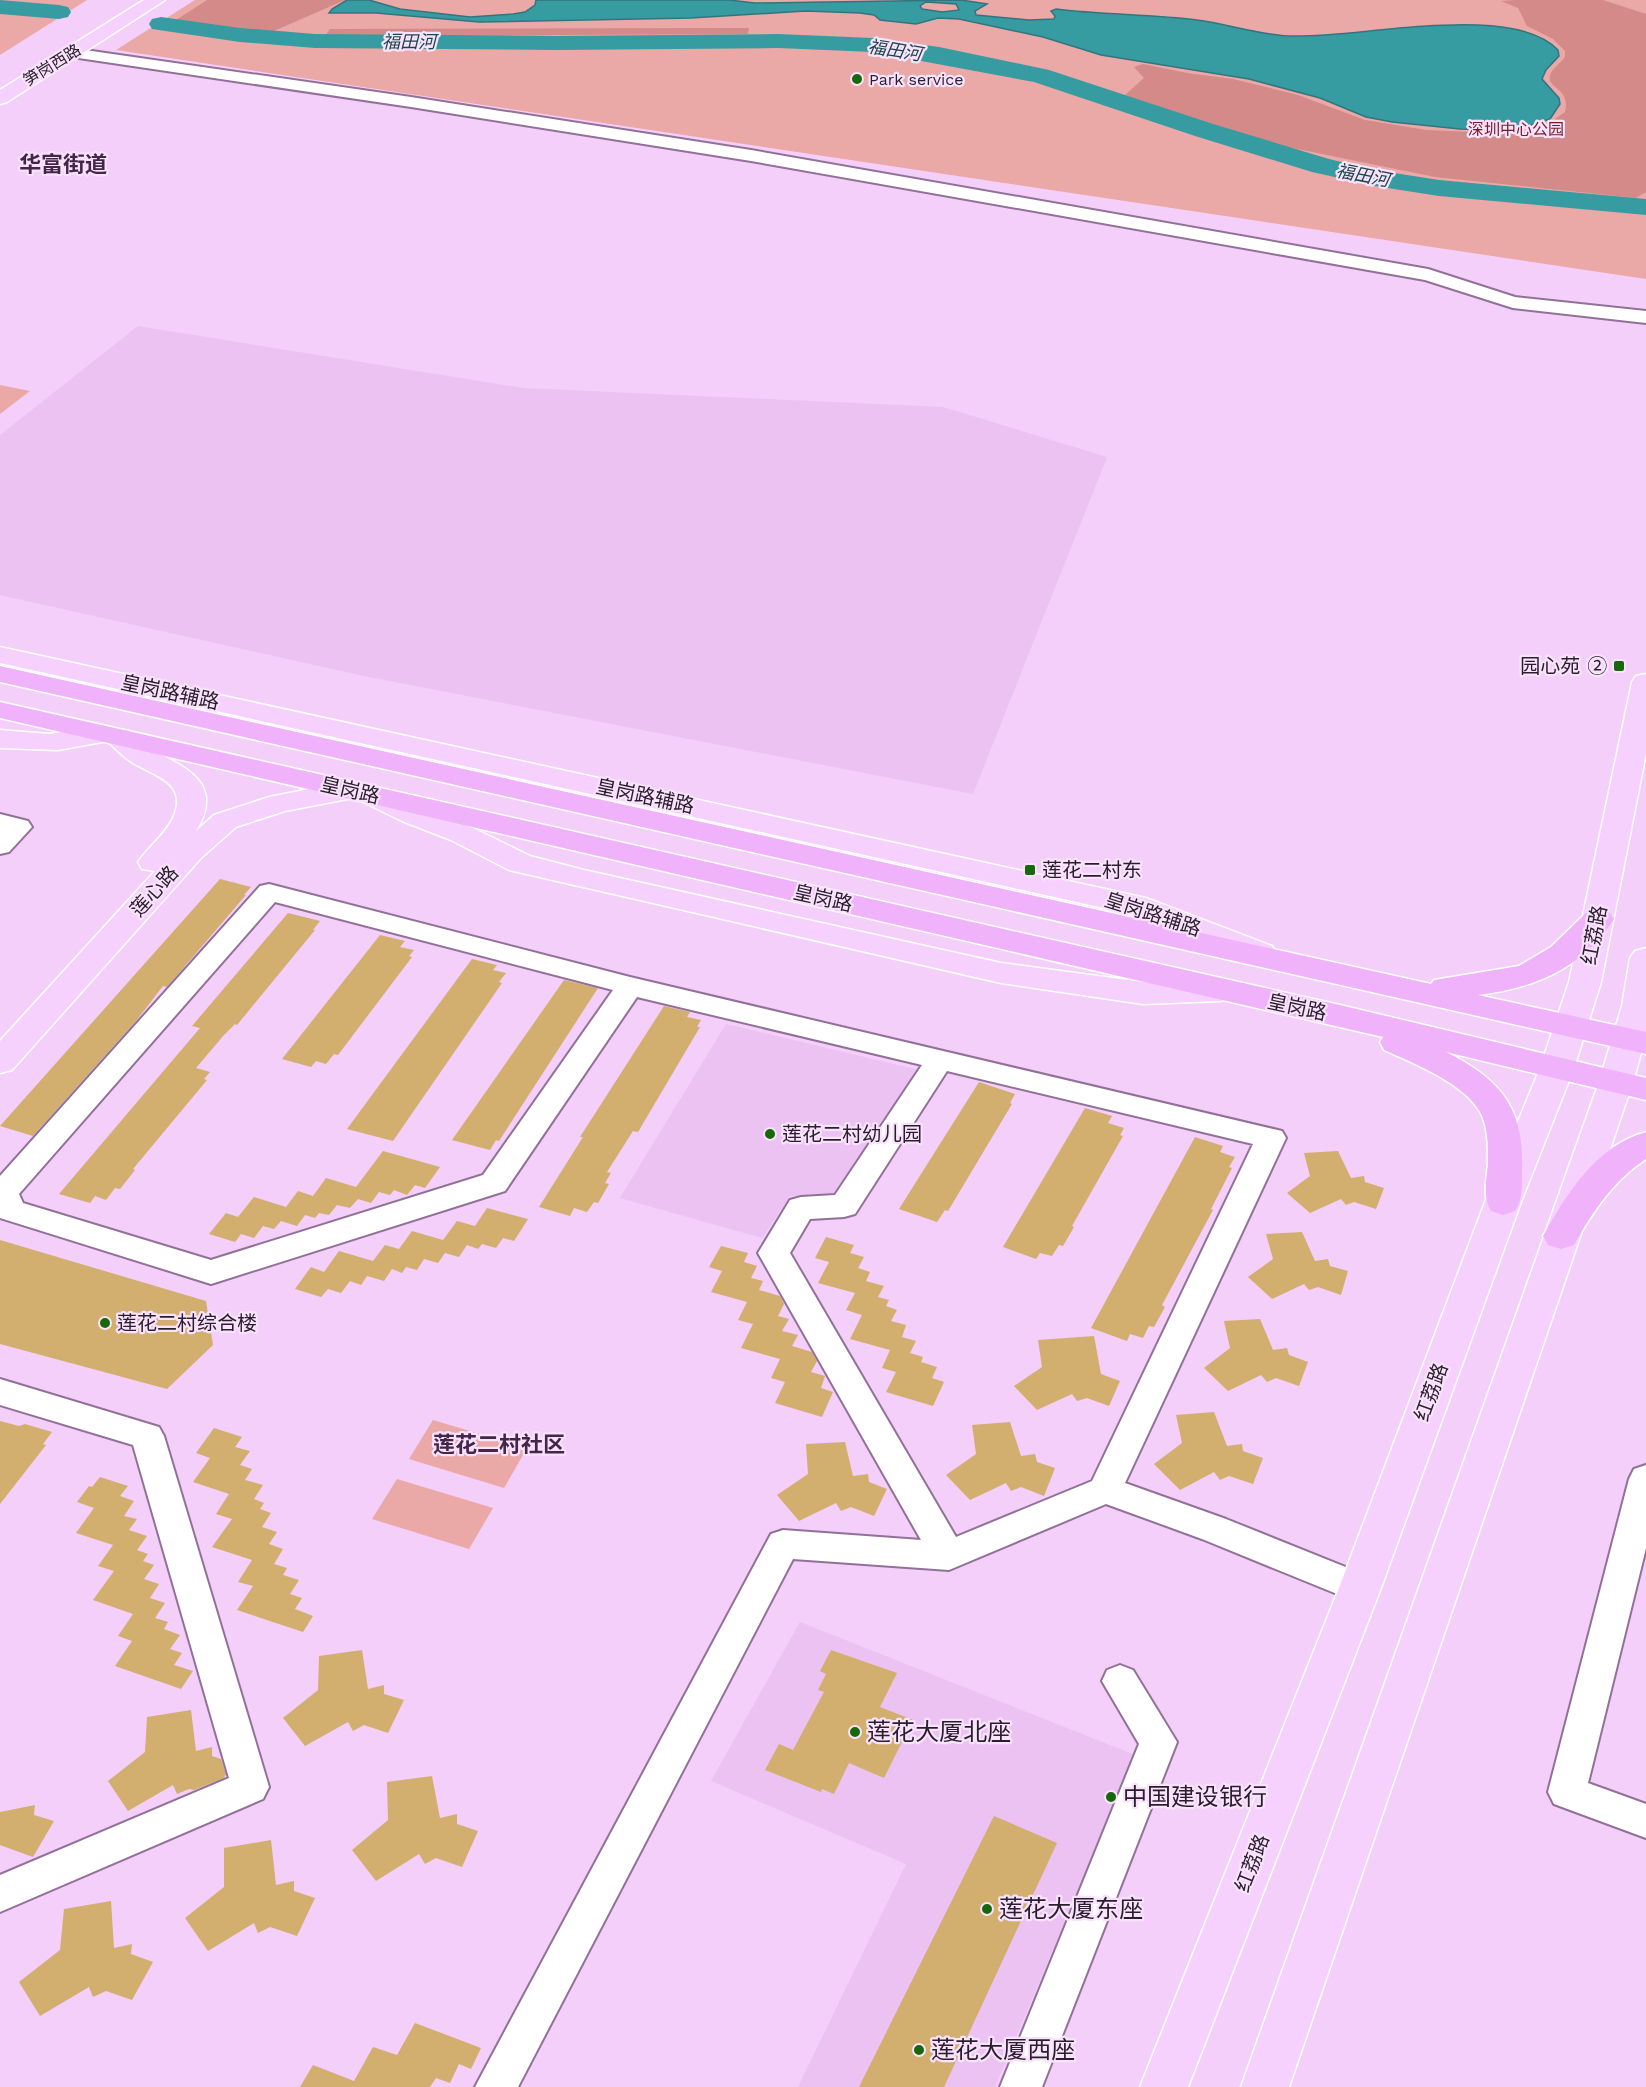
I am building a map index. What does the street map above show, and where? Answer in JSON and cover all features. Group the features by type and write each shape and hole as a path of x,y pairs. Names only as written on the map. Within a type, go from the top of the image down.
{"highway":[{"name":"皇岗路","path":"0,674 1637,1041"},
{"name":"皇岗路","path":"0,710 361,792"},
{"path":"1408,989 1473,985 1529,976 1555,962 1598,919"},
{"name":"皇岗路","path":"1221,990 1631,1085"},
{"path":"1340,1016 1435,1061 1472,1083 1487,1095 1502,1122 1503,1202"},
{"path":"1561,1236 1580,1202 1604,1173 1646,1144"}],"main road":[{"name":"笋岗西路","path":"0,78 128,0"},
{"name":"笋岗西路","path":"0,98 71,53 100,25 156,0"},
{"name":"笋岗西路","path":"80,29 100,25 168,0"},
{"path":"25,62 50,67"},
{"name":"皇岗路辅路","path":"0,655 1127,903 1146,908 1282,962"},
{"name":"红荔路","path":"1164,2087 1360,1588 1503,1202 1557,1068 1585,982 1646,682"},
{"path":"0,739 14,736 41,742 65,742 111,736"},
{"name":"莲心路","path":"0,1029 167,846 190,813 193,794 184,781 171,770 111,736"},
{"path":"361,792 462,834 520,863 584,879 1001,973 1143,993 1221,990"},
{"name":"莲心路","path":"0,1062 190,851 216,827 258,808 361,792"},
{"path":"1268,2086 1561,1236 1631,1085 1637,1041 1638,1006 1646,958"}],"street":[{"path":"71,53 249,76 803,163 1428,275 1514,302 1646,317"},
{"path":"0,822 20,826 0,846"},
{"path":"496,2087 783,1544 949,1556 1105,1490 1271,1138 630,986 269,892 1,1192 11,1210 211,1272 494,1183 630,986"},
{"path":"940,1059 844,1206 801,1208 774,1253 949,1556"},
{"path":"0,1392 147,1436 250,1787 0,1893"},
{"path":"1646,1479 1636,1562 1567,1792 1646,1821"},
{"path":"1105,1490 1214,1529 1360,1588"},
{"path":"896,1552 949,1556"},
{"path":"1021,2087 1158,1742 1120,1681"}],"shaded area":[{"path":"207,0 345,0 267,34 173,22"},
{"path":"347,0 369,0 400,9 470,17 525,12 535,5 536,0 729,0 755,3 961,0 987,4 975,11 976,15 1029,20 1054,19 1055,16 1051,11 1056,9 1197,20 1267,34 1291,36 1470,25 1506,28 1536,35 1558,50 1559,56 1546,70 1542,79 1559,98 1560,104 1550,119 1516,130 1460,129 1392,122 1366,117 1320,98 1249,79 1101,55 1043,37 959,19 938,18 916,24 880,20 874,15 860,13 806,11 691,18 479,22 376,13 329,13","holes":["926,2 956,4 959,10 942,12 922,9 920,6"]},
{"path":"1603,0 1646,14 1646,192 1636,198 1435,177 1278,145 1140,102 1125,95 1144,78 1134,67 1143,64 1233,79 1298,95 1365,120 1426,130 1517,134 1545,126 1565,112 1566,104 1562,93 1550,80 1552,71 1565,57 1565,51 1553,39 1527,26 1518,8 1501,1"},
{"path":"749,28 748,34 325,36 330,29"},
{"path":"138,326 523,388 943,407 1107,457 973,794 364,676 0,595 0,435"},
{"name":"莲花二村幼儿园","path":"726,1024 923,1071 838,1198 790,1196 762,1238 620,1198"},
{"path":"800,1622 1135,1755 995,2087 798,2087 906,1864 711,1781"}],"green space":[{"path":"0,0 87,0 0,55"},
{"name":"深圳中心公园","path":"195,0 1646,0 1646,279 116,50"},
{"path":"0,385 30,391 0,414"},
{"path":"433,1420 527,1448 504,1488 409,1459"},
{"path":"397,1479 493,1508 469,1549 372,1519"}],"building":[{"path":"220,879 251,887 167,987 163,986 136,1021 33,1136 0,1126"},
{"path":"288,913 320,921 237,1025 235,1024 224,1035 196,1068 210,1072 204,1079 207,1080 133,1169 135,1170 120,1189 115,1188 106,1200 95,1196 90,1203 59,1194 200,1028 192,1026"},
{"path":"380,935 405,941 400,947 414,950 409,956 412,957 338,1055 334,1054 326,1064 316,1061 311,1067 282,1059"},
{"path":"472,959 497,965 493,970 506,973 499,982 502,983 393,1141 347,1129"},
{"path":"564,980 598,988 499,1141 496,1140 490,1150 452,1140"},
{"path":"664,1006 690,1012 687,1017 701,1020 697,1027 700,1027 638,1132 633,1131 607,1172 611,1173 605,1183 609,1184 598,1203 594,1202 587,1212 574,1208 570,1216 539,1207 583,1137 580,1137"},
{"path":"979,1082 1015,1094 1010,1103 1012,1104 948,1211 945,1210 937,1222 899,1209"},
{"path":"1085,1108 1112,1116 1108,1123 1124,1128 1120,1135 1123,1136 1063,1246 1059,1245 1052,1256 1040,1253 1036,1259 1003,1247"},
{"path":"1195,1137 1223,1146 1220,1152 1235,1157 1229,1167 1232,1168 1211,1209 1213,1210 1162,1305 1165,1307 1154,1327 1149,1326 1143,1338 1130,1334 1127,1341 1091,1328"},
{"path":"383,1151 440,1167 425,1188 415,1185 407,1195 394,1190 390,1195 379,1192 371,1203 358,1199 350,1208 337,1205 329,1215 319,1213 315,1218 305,1215 297,1226 281,1221 274,1229 263,1226 254,1238 241,1234 235,1242 209,1234 226,1213 238,1217 254,1197 286,1207 298,1191 313,1196 326,1178 356,1187"},
{"path":"1338,1151 1351,1178 1364,1176 1365,1182 1384,1188 1376,1209 1354,1202 1346,1205 1341,1199 1310,1213 1287,1193 1310,1176 1304,1153"},
{"path":"487,1208 528,1219 514,1241 503,1238 496,1248 482,1244 478,1249 467,1245 459,1257 445,1253 438,1263 424,1259 417,1270 406,1267 402,1273 392,1269 384,1281 367,1276 361,1285 350,1281 341,1293 328,1289 321,1297 295,1289 311,1267 324,1272 339,1251 373,1261 385,1245 399,1249 412,1231 443,1240 457,1221 475,1226"},
{"path":"1302,1232 1315,1261 1328,1259 1330,1266 1348,1271 1341,1295 1318,1287 1309,1290 1304,1284 1272,1299 1248,1277 1273,1259 1266,1234"},
{"path":"826,1237 854,1245 850,1253 864,1257 858,1268 870,1272 866,1281 884,1286 878,1297 889,1300 886,1306 897,1310 891,1321 906,1325 902,1337 916,1341 910,1353 923,1357 921,1362 937,1367 932,1378 944,1382 933,1406 886,1392 896,1372 882,1368 890,1350 850,1339 862,1315 846,1310 855,1293 818,1283 829,1262 815,1258"},
{"name":"莲花二村综合楼","path":"0,1240 206,1301 213,1345 167,1389 0,1344"},
{"path":"721,1246 748,1253 744,1262 757,1266 751,1278 763,1281 759,1290 780,1296 784,1304 778,1316 789,1319 782,1331 798,1335 792,1346 812,1352 817,1361 811,1372 825,1376 821,1388 833,1392 822,1417 775,1403 785,1382 771,1378 780,1359 741,1348 753,1324 738,1320 747,1302 711,1292 722,1271 709,1267"},
{"path":"1260,1319 1273,1350 1287,1348 1289,1355 1308,1362 1299,1386 1276,1378 1267,1382 1261,1375 1228,1391 1204,1368 1230,1348 1224,1321"},
{"path":"1094,1336 1101,1374 1120,1381 1109,1406 1087,1398 1077,1401 1072,1394 1037,1410 1014,1386 1042,1367 1038,1340"},
{"path":"1214,1412 1227,1446 1242,1444 1243,1451 1263,1458 1253,1484 1229,1476 1220,1480 1214,1472 1180,1490 1154,1464 1182,1443 1176,1415"},
{"path":"0,1421 19,1426 25,1424 52,1432 43,1444 46,1445 0,1504"},
{"path":"1010,1422 1021,1456 1035,1454 1037,1462 1055,1468 1044,1496 1021,1487 1011,1491 1006,1483 970,1500 946,1475 976,1454 972,1425"},
{"path":"214,1428 242,1437 235,1447 250,1451 240,1465 252,1469 245,1480 263,1485 254,1499 264,1503 260,1509 271,1513 262,1527 277,1532 269,1544 283,1549 274,1564 287,1568 283,1575 299,1580 290,1594 302,1598 295,1609 313,1616 303,1632 237,1610 253,1586 238,1582 252,1560 212,1547 232,1519 216,1514 229,1494 193,1482 210,1458 196,1453"},
{"path":"845,1442 853,1476 868,1474 869,1482 887,1489 874,1516 851,1507 841,1511 836,1503 799,1521 777,1495 808,1474 806,1444"},
{"path":"100,1477 128,1486 120,1496 134,1501 124,1516 137,1519 129,1530 147,1536 137,1550 148,1554 143,1561 154,1565 144,1579 159,1584 150,1598 165,1603 155,1618 168,1622 164,1629 180,1635 170,1649 182,1653 174,1665 193,1671 181,1689 115,1666 132,1641 118,1636 133,1614 93,1600 114,1571 98,1566 113,1545 76,1533 94,1508 77,1502 89,1486 92,1487"},
{"path":"362,1650 368,1689 384,1685 384,1694 404,1700 388,1733 364,1725 353,1731 348,1722 305,1746 283,1718 318,1690 319,1656"},
{"name":"莲花大厦北座","path":"831,1650 897,1673 880,1707 913,1720 884,1778 849,1763 834,1794 822,1789 821,1792 765,1770 779,1744 793,1750 824,1692 818,1690 826,1674 820,1671"},
{"path":"191,1710 196,1751 212,1747 212,1756 221,1759 226,1774 224,1778 177,1794 173,1785 128,1811 108,1781 145,1752 147,1717"},
{"path":"432,1776 440,1818 457,1814 457,1824 478,1831 462,1867 436,1858 425,1864 419,1854 376,1881 352,1850 388,1820 387,1782"},
{"path":"35,1805 34,1815 54,1821 33,1857 0,1845 0,1812"},
{"name":"莲花大厦东座","path":"994,1816 1057,1843 944,2087 859,2087"},
{"path":"271,1840 276,1885 294,1881 294,1891 315,1898 297,1936 270,1927 258,1933 254,1923 208,1951 185,1918 224,1887 224,1848"},
{"path":"111,1901 114,1948 132,1944 131,1954 153,1962 132,2000 106,1991 93,1997 89,1987 40,2016 19,1982 60,1950 64,1909"},
{"path":"415,2023 481,2048 471,2069 459,2064 450,2083 436,2078 430,2087 300,2087 313,2065 354,2081 373,2047 397,2055"}],"waterway":[{"name":"福田河","path":"0,7 59,12"},
{"name":"福田河","path":"161,24 240,35 315,41 556,43 778,41 873,45 939,55 1040,75 1204,130 1322,166 1375,178 1439,188 1646,207"}],"place":[{"name":"Park service","path":"857,79"},
{"name":"园心苑 ②","path":"1619,666"},
{"name":"莲花二村东","path":"1030,870"},
{"name":"莲花二村幼儿园","path":"770,1134"},
{"name":"莲花二村综合楼","path":"105,1323"},
{"name":"莲花大厦北座","path":"855,1732"},
{"name":"中国建设银行","path":"1111,1797"},
{"name":"莲花大厦东座","path":"987,1909"},
{"name":"莲花大厦西座","path":"919,2050"}],"district":[{"name":"华富街道","path":"63,164"},
{"name":"莲花二村社区","path":"499,1444"}]}
